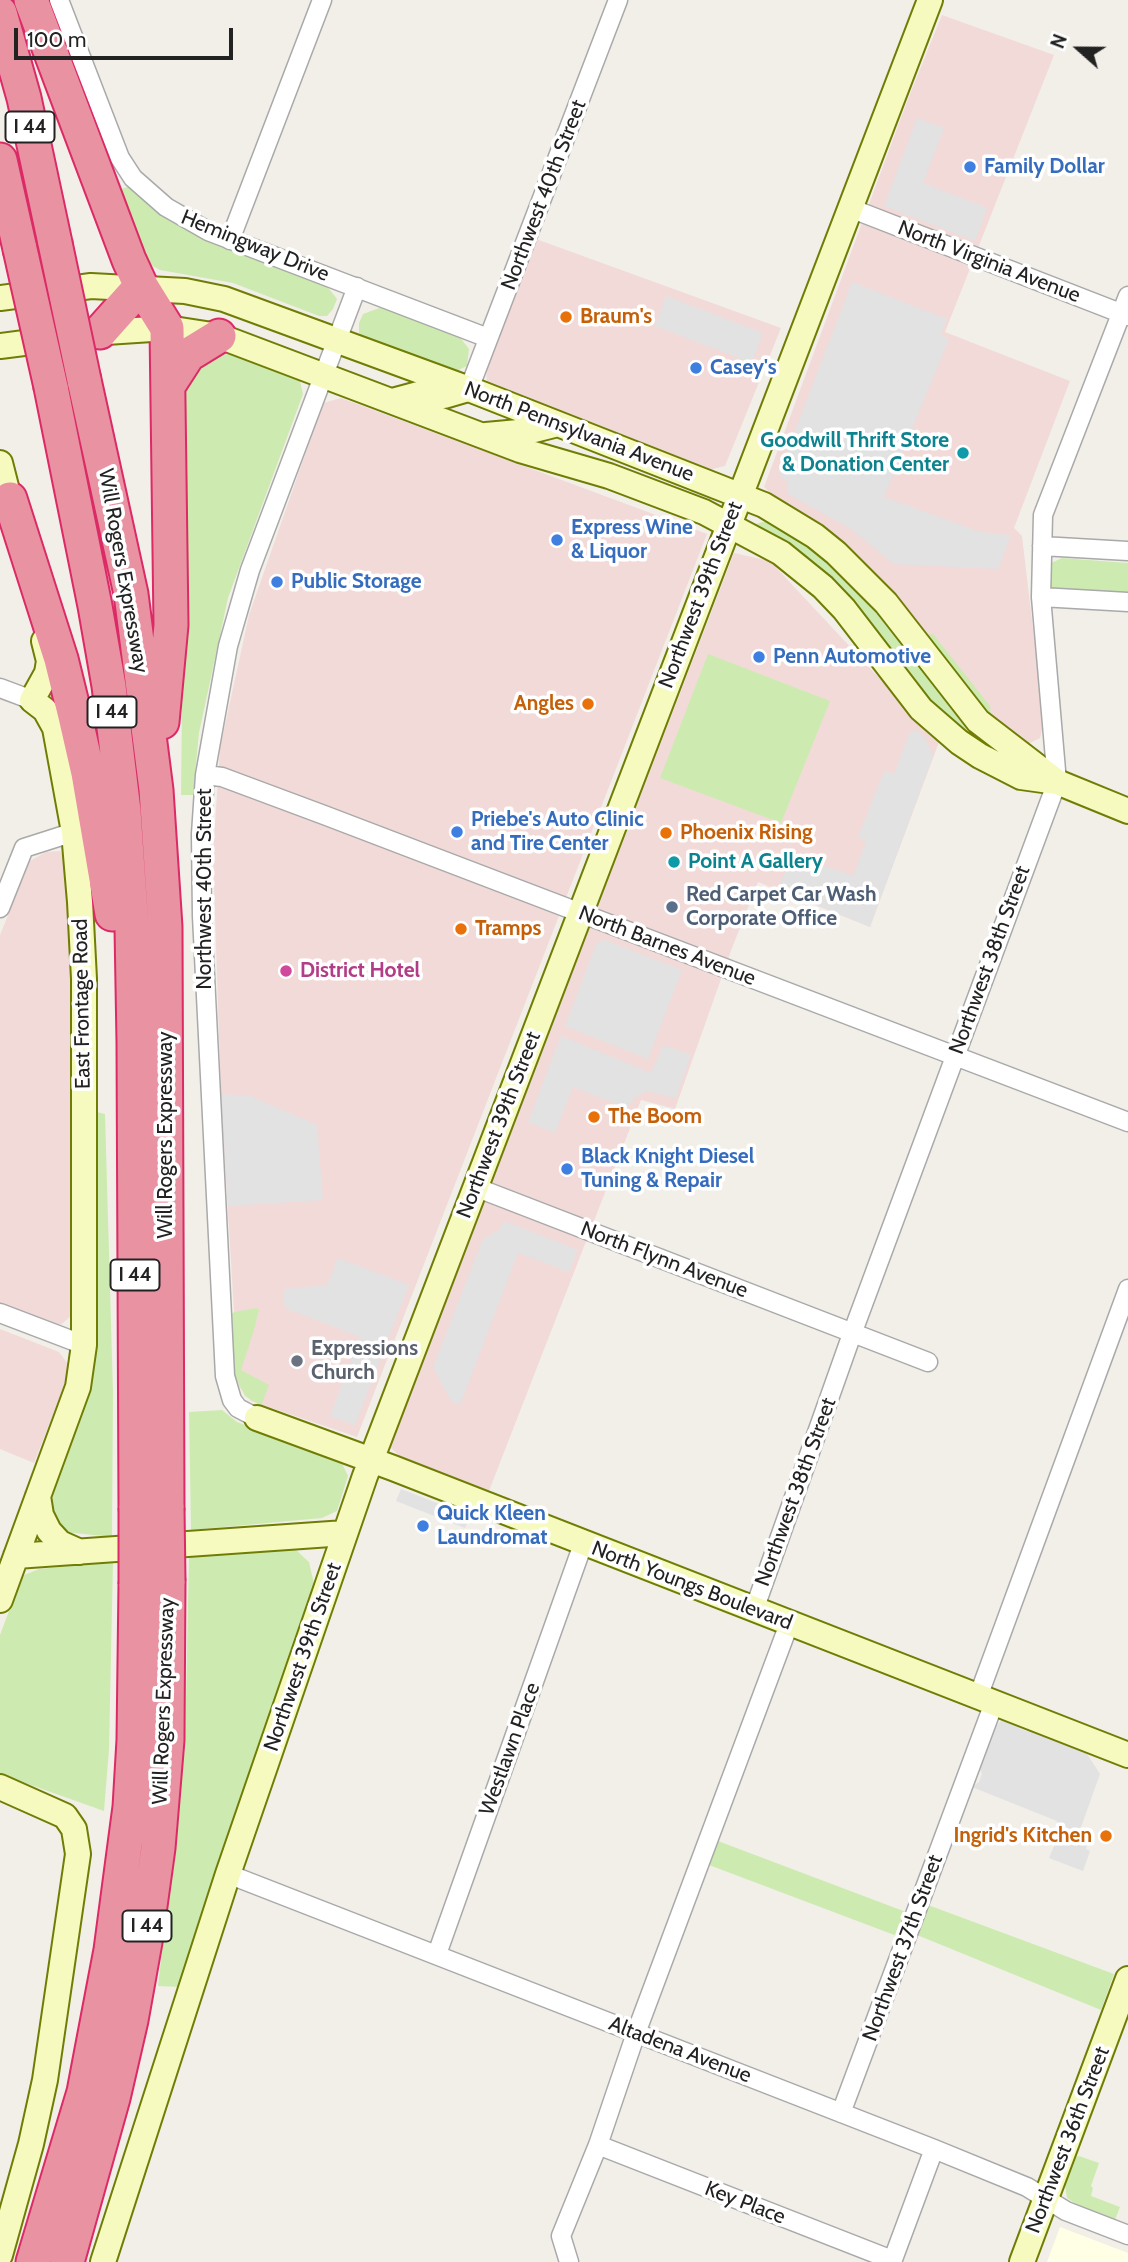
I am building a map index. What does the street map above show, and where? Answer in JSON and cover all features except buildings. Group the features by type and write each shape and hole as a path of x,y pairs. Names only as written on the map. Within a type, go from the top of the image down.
{"highway":[{"path":"31,0 141,286 167,328 171,625 156,790"},
{"name":"Will Rogers Expressway","path":"0,13 23,98 131,594 156,790 165,927 151,1508"},
{"name":"Will Rogers Expressway","path":"0,160 80,524 108,686 124,811 132,928 152,1583 167,1740 158,1848 131,2020 113,2098 66,2262"},
{"path":"100,332 141,286"},
{"path":"168,386 188,355 219,336"},
{"path":"10,499 61,659 86,762 134,1042"},
{"name":"Will Rogers Expressway","path":"33,2262 84,2092 111,1950 130,1807 134,1740 152,1583"}],"main road":[{"name":"Northwest 39th Street","path":"103,2262 228,1874 371,1460 930,0"},
{"name":"North Pennsylvania Avenue","path":"3,301 91,285 141,286 224,299 469,389 739,495 787,518 836,553 886,603 978,721 1057,782"},
{"name":"North Pennsylvania Avenue","path":"0,346 100,332 167,328 219,336 520,450 609,476 704,512 781,554 823,587 844,609 921,709 959,742 1021,777 1057,782 1128,811"},
{"path":"393,401 418,394 444,396 469,389"},
{"path":"482,435 530,431 558,424"},
{"path":"0,463 49,661 47,673 32,700"},
{"name":"East Frontage Road","path":"16,1556 78,1387 84,1345 84,979 74,832 55,728 45,710 32,700"},
{"name":"North Youngs Boulevard","path":"257,1418 1128,1755"},
{"path":"38,1496 41,1515 49,1531 60,1543 80,1552"},
{"path":"0,1600 16,1556 345,1533"},
{"path":"0,1787 58,1812 71,1823 77,1839 78,1854 49,2059 32,2144 0,2255"},
{"name":"Northwest 36th Street","path":"1022,2262 1128,1979"}],"street":[{"name":"Hemingway Drive","path":"59,0 124,166 143,188 166,208 190,223 230,240 488,338"},
{"path":"230,240 322,0"},
{"name":"Northwest 40th Street","path":"469,389 618,0"},
{"name":"North Virginia Avenue","path":"850,208 1124,315"},
{"name":"Northwest 40th Street","path":"257,1418 238,1408 228,1389 225,1376 202,916 201,834 205,775 216,707 239,605 357,287"},
{"name":"Northwest 38th Street","path":"754,1610 852,1334 1057,782 1041,597 1043,515 1124,315 1128,296"},
{"path":"1042,546 1128,551"},
{"path":"1041,597 1128,602"},
{"path":"0,688 32,700"},
{"name":"North Barnes Avenue","path":"205,775 222,777 252,788 1128,1122"},
{"path":"0,908 24,848 74,832"},
{"name":"North Flynn Avenue","path":"475,1187 928,1362"},
{"name":"Northwest 37th Street","path":"841,2113 1128,1289"},
{"path":"0,1313 84,1345"},
{"name":"Westlawn Place","path":"437,1954 583,1544"},
{"path":"569,2262 561,2236 598,2145 636,2033 789,1624"},
{"name":"Altadena Avenue","path":"228,1874 934,2149 1027,2187 1066,2211 1128,2235"},
{"name":"Key Place","path":"598,2145 892,2261"},
{"path":"892,2261 934,2149"}],"shaded area":[{"path":"942,15 1054,55 945,332 1070,381 1014,528 1022,536 1044,722 1040,738 1028,744 1016,739 980,711 856,555 830,531 778,500 764,487 908,99"},
{"path":"917,118 944,128 923,183 987,208 975,241 884,206"},
{"path":"536,239 781,328 725,466 705,471 487,384 486,365"},
{"path":"852,282 947,319 941,335 949,339 884,497 980,532 1011,535 998,569 894,564 851,529 788,494 787,481 778,475"},
{"path":"666,296 763,333 752,363 655,326"},
{"path":"341,398 707,534 357,1437 251,1401 239,1387 235,1376 213,855 220,748 249,615 323,403"},
{"path":"734,553 770,561 939,742 870,927 758,882 675,1109 641,1100 487,1496 409,1465 390,1447"},
{"path":"916,730 926,739 933,756 870,927 778,889 792,854 853,876 866,841 858,837 884,771 894,774 910,732"},
{"path":"60,851 71,872 74,1313 62,1324 52,1326 0,1305 0,935 30,861 46,852"},
{"path":"602,939 682,970 648,1059 565,1026 597,942 601,943"},
{"path":"561,1036 651,1073 663,1045 691,1055 676,1098 647,1091 635,1097 627,1108 573,1087 555,1133 528,1122"},
{"path":"221,1094 250,1096 317,1125 323,1200 228,1206"},
{"path":"504,1221 578,1250 569,1272 518,1253 460,1405 451,1401 433,1367 483,1239 499,1230"},
{"path":"338,1258 409,1285 355,1425 330,1416 360,1337 285,1308 283,1289 327,1285"},
{"path":"0,1329 59,1352 71,1368 34,1463 0,1449"},
{"path":"401,1489 470,1516 465,1528 396,1501"},
{"path":"1007,1719 1016,1722 1023,1730 1027,1731 1032,1727 1082,1746 1100,1774 1080,1830 1084,1832 1080,1842 1087,1844 1086,1849 1090,1851 1083,1871 1049,1858 1059,1834 1057,1821 972,1787 979,1782 982,1774 979,1767 995,1727"},
{"path":"1060,2227 1128,2253 1128,2262 1047,2262"}],"green space":[{"path":"131,186 151,207 196,235 326,285 337,299 333,309 327,316 319,316 233,283 160,270 143,261 113,191"},
{"path":"382,307 459,336 469,349 467,366 448,375 367,343 359,333 359,323 363,314"},
{"path":"233,351 292,372 300,381 303,394 228,598 199,733 193,795 181,795 185,428 183,381 213,352"},
{"path":"766,521 824,559 882,610 1012,759 964,736 756,528 756,524"},
{"path":"1062,558 1128,563 1128,596 1055,592 1048,586 1051,563"},
{"path":"933,634 990,706 991,715 987,717 925,635"},
{"path":"708,654 830,701 781,823 660,778"},
{"path":"97,1112 105,1114 113,1392 112,1537 65,1532 55,1517 52,1495 89,1389 96,1351"},
{"path":"256,1308 259,1310 241,1370 269,1385 261,1406 245,1396 235,1376 231,1315"},
{"path":"222,1410 237,1422 341,1461 348,1476 337,1511 322,1518 191,1530 189,1412"},
{"path":"296,1550 309,1562 315,1588 179,1987 158,1986 185,1748 189,1554"},
{"path":"113,1562 109,1749 104,1811 0,1774 0,1635 22,1576 39,1569"},
{"path":"718,1841 906,1912 897,1936 709,1865"},
{"path":"928,1905 1114,1974 1101,2010 917,1935"},
{"path":"1076,2157 1099,2163 1091,2186 1091,2196 1120,2207 1115,2220 1082,2208 1067,2198 1065,2185"}],"place":[{"name":"Family Dollar","path":"970,167"},
{"name":"Braum's","path":"566,317"},
{"name":"Casey's","path":"696,368"},
{"name":"Goodwill Thrift Store & Donation Center","path":"963,453"},
{"name":"Express Wine & Liquor","path":"557,540"},
{"name":"Public Storage","path":"277,582"},
{"name":"Penn Automotive","path":"759,657"},
{"name":"Angles","path":"588,704"},
{"name":"Priebe's Auto Clinic and Tire Center","path":"457,832"},
{"name":"Phoenix Rising","path":"666,833"},
{"name":"Point A Gallery","path":"674,862"},
{"name":"Red Carpet Car Wash Corporate Office","path":"672,907"},
{"name":"Tramps","path":"461,929"},
{"name":"District Hotel","path":"286,971"},
{"name":"The Boom","path":"594,1117"},
{"name":"Black Knight Diesel Tuning & Repair","path":"567,1169"},
{"name":"Expressions Church","path":"297,1361"},
{"name":"Quick Kleen Laundromat","path":"423,1526"},
{"name":"Ingrid's Kitchen","path":"1106,1836"}]}
